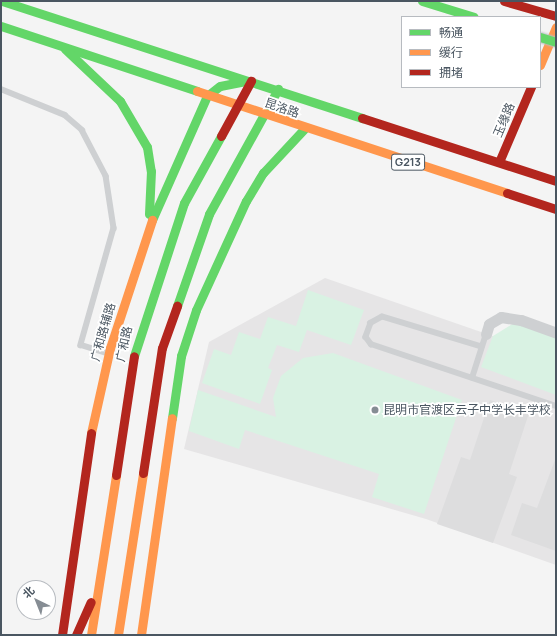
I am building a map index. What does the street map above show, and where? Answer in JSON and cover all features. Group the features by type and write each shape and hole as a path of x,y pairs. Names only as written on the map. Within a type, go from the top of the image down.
{"main road":[{"name":"昆洛路","path":"2,1 278,89 556,181"},
{"path":"422,1 471,16"},
{"path":"504,1 556,16"},
{"name":"昆洛路","path":"1,26 304,129 556,209"},
{"path":"541,62 556,27"},
{"path":"541,37 556,42"},
{"path":"63,47 120,101 147,147 152,194 146,234"},
{"path":"207,96 233,81 251,81"},
{"name":"广和路","path":"91,635 136,342 184,203 235,105 251,81"},
{"name":"玉缘路","path":"499,162 530,88"},
{"path":"118,635 162,348 182,283 209,214 262,114 278,89"},
{"name":"广和路辅路","path":"62,635 89,441 109,353 146,234 207,96"},
{"path":"152,408 246,201 263,173 304,129"},
{"path":"141,635 181,356 190,327"},
{"path":"76,635 98,586"}],"street":[{"path":"486,334 489,324 501,317 521,320 556,333"}],"lane":[{"path":"1,89 65,115 82,130 103,170 114,228 81,344 109,353"},
{"path":"482,348 382,316 371,323 366,337 371,344 556,406"},
{"path":"472,378 486,334"}],"shaded area":[{"name":"昆明市官渡区云子中学长丰学校","path":"325,278 556,358 556,565 426,519 184,449 209,342"}],"green space":[{"path":"308,290 364,310 351,345 307,330 299,352 277,345 268,368 272,370 260,404 202,383 214,349 231,355 239,332 260,339 268,317 296,326"},
{"path":"514,323 556,338 556,395 481,367 493,336"},
{"path":"333,353 462,400 424,514 372,497 379,474 245,430 239,449 189,431 198,390 276,417 273,398 281,376 303,358"}],"building":[{"path":"490,400 529,413 509,474 517,477 493,543 437,524 461,457 470,460"},
{"path":"556,457 556,551 511,535 522,503 537,508"}],"traffic: fast":[{"path":"2,1 362,118"},
{"path":"422,1 471,16"},
{"path":"1,26 197,91"},
{"path":"541,37 556,42"},
{"path":"65,49 120,101 147,147 151,171 149,214"},
{"path":"152,220 207,96 220,86 246,81"},
{"path":"177,306 209,214 278,89"},
{"path":"172,418 181,356 196,310 246,201 263,173 304,129"},
{"path":"134,356 184,203 221,136"}],"traffic: slow":[{"path":"541,63 556,27"},
{"path":"197,91 507,193"},
{"path":"91,433 110,348 152,220"},
{"path":"141,635 172,418"},
{"path":"118,635 143,473"},
{"path":"91,635 116,475"}],"traffic: jam":[{"path":"504,1 556,16"},
{"path":"221,136 251,81"},
{"path":"499,162 531,88"},
{"path":"362,118 556,181"},
{"path":"507,193 556,209"},
{"path":"143,473 162,348 177,306"},
{"path":"116,475 134,356"},
{"path":"62,635 91,433"},
{"path":"76,635 91,602"}],"place":[{"name":"昆明市官渡区云子中学长丰学校","path":"375,410"}]}
